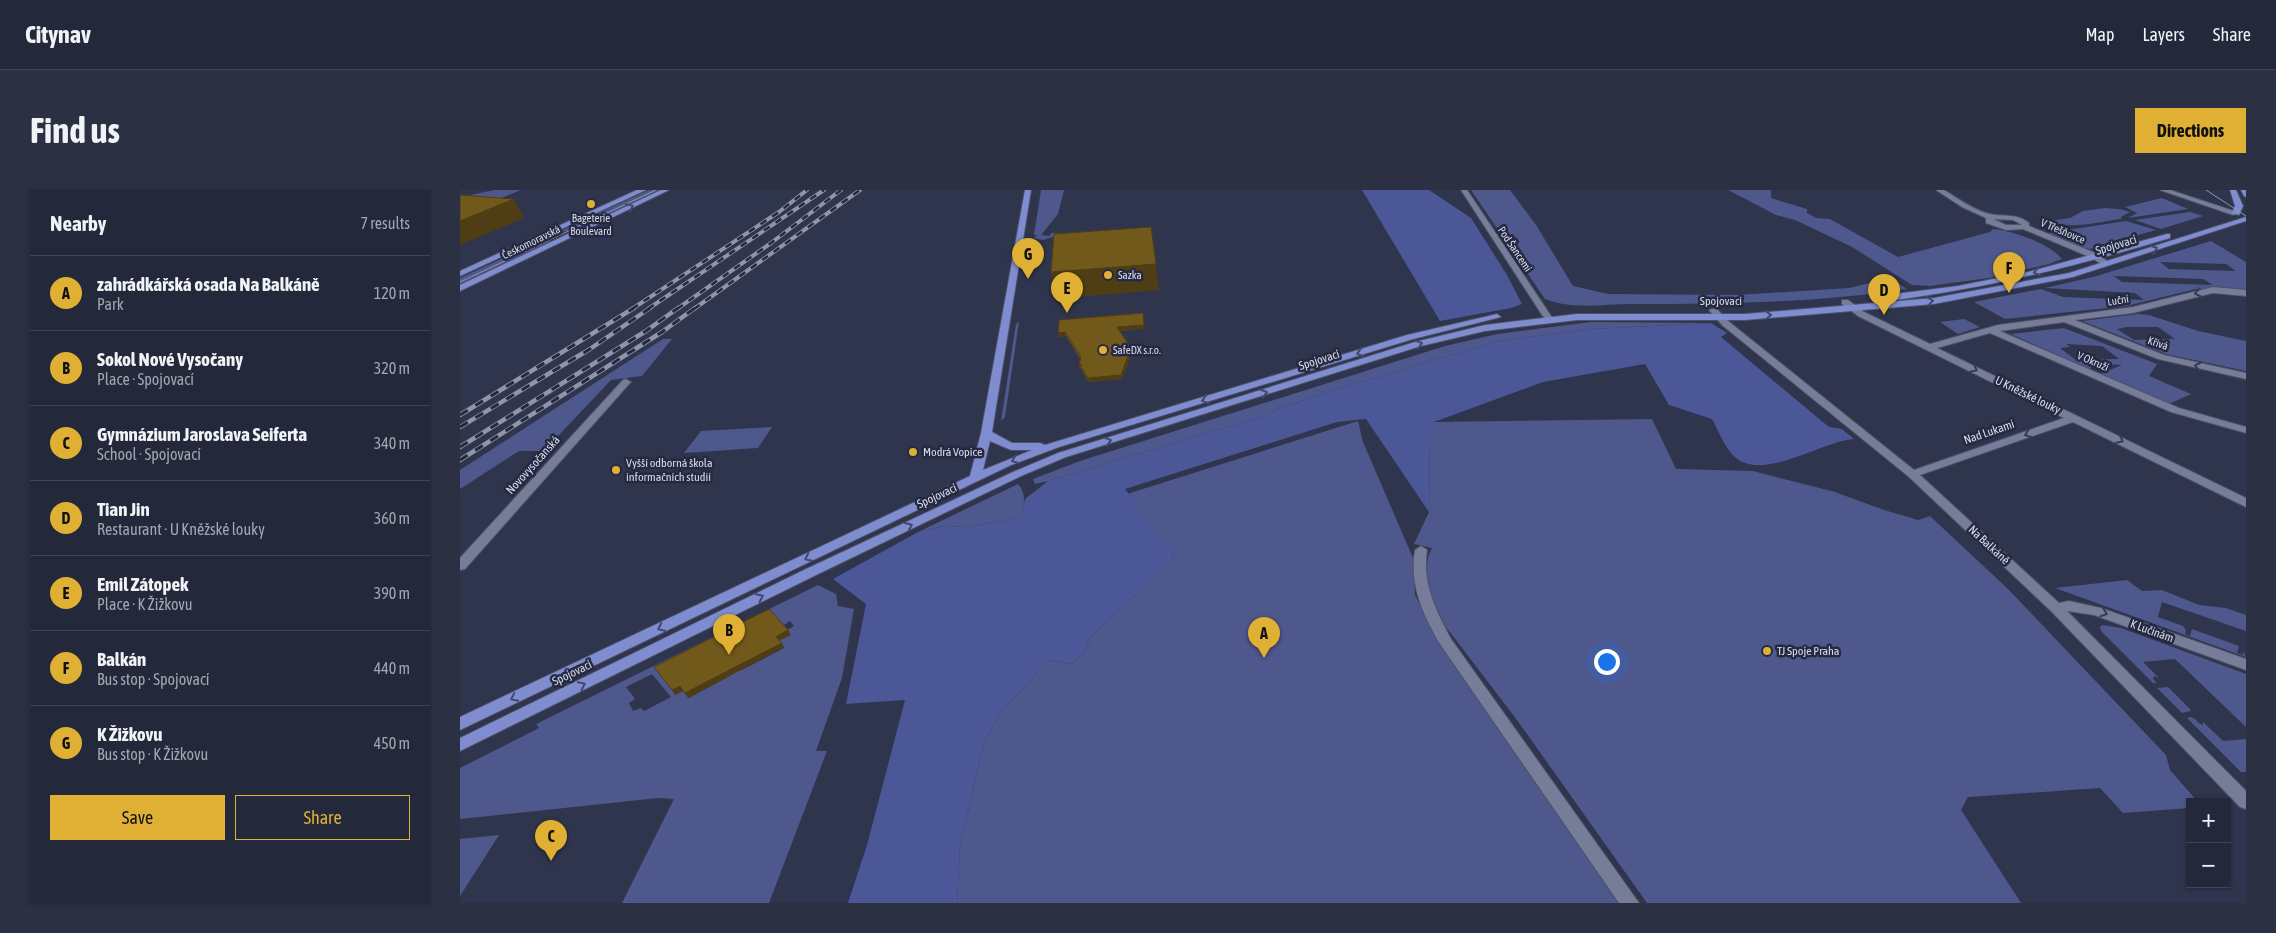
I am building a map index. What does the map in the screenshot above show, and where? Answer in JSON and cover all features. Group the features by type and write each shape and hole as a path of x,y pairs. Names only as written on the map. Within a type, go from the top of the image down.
{"main road":[{"name":"Českomoravská","path":"460,274 642,190"},
{"name":"Českomoravská","path":"460,288 666,190"},
{"path":"989,488 975,478 986,433 1028,190"},
{"path":"2233,190 2239,206 2236,213"},
{"path":"2244,190 2246,196"},
{"path":"2181,231 2236,213 2246,218"},
{"name":"Spojovací","path":"460,724 1007,463 1055,445 1410,337 1480,320 1546,316 1626,316 1854,309 1910,304 1973,295 2070,275 2246,218"},
{"path":"2211,230 2244,229"},
{"name":"Spojovací","path":"1716,313 1897,297 1972,285 2056,268 2173,234"},
{"name":"Spojovací","path":"460,745 809,573 1062,455 1418,344 1546,316"},
{"path":"986,433 1000,444 1015,447 1055,445"}],"street":[{"name":"Pod Šancemi","path":"1464,190 1546,316"},
{"name":"V Třešňovce","path":"1938,190 1990,217 1999,216"},
{"path":"2163,190 2236,213"},
{"name":"V Třešňovce","path":"1962,202 1999,216 2019,220 2026,225 2024,227"},
{"name":"V Třešňovce","path":"1990,217 1989,221 1994,224 2011,228 2084,259 2108,264"},
{"name":"V Třešňovce","path":"2011,228 2024,227 2095,256 2108,264"},
{"name":"Luční","path":"1992,331 1998,328 2133,310 2213,290 2246,293"},
{"name":"U Kněžské louky","path":"1845,302 1861,314 2246,503"},
{"name":"Na Balkáně","path":"1716,313 1912,474 2056,608 2246,802"},
{"name":"Křivá","path":"2066,320 2161,357 2246,376"},
{"path":"1930,347 1992,331"},
{"name":"V Okruží","path":"1992,331 2175,410 2246,430"},
{"name":"Novovysočanská","path":"460,566 626,382"},
{"name":"Nad Lukami","path":"1912,474 2074,418"},
{"name":"U Kněžské louky","path":"2213,486 2246,495"},
{"path":"1421,550 1418,561 1422,594 1445,640 1630,903"},
{"name":"K Lučinám","path":"2056,608 2069,606 2096,611 2246,664"}],"shaded area":[{"path":"495,190 521,190 489,203 460,197"},
{"path":"649,190 661,190 573,232 561,231"},
{"path":"1041,190 1064,190 1058,214 1041,235 1050,236 1051,233 1057,233 1056,236 1043,240 1034,238 1037,235 1034,235"},
{"path":"1362,190 1429,190 1471,218 1507,275 1522,304 1511,308 1440,321"},
{"path":"1471,190 1510,190 1536,225 1573,286 1608,294 1736,295 1849,288 1890,278 1907,289 1873,294 1770,302 1588,306 1556,302 1545,299"},
{"path":"1728,190 1771,190 1771,198 1807,209 1807,213 1816,218 1830,219 1898,257 1990,232 1993,229 2010,232 2040,243 2062,259 2049,264 1989,278 1930,286 1912,285 1852,247 1795,220 1776,215"},
{"path":"2162,198 2188,209 2128,218 2137,213 2125,207"},
{"path":"2105,208 2130,212 2121,217 2121,219 2076,225 2058,224 2049,221 2070,218 2083,211"},
{"path":"2190,212 2203,216 2161,229 2135,220"},
{"path":"2126,221 2156,230 2090,249 2078,247 2048,233"},
{"path":"540,241 552,241 460,285 460,278"},
{"path":"2211,241 2246,262 2246,291 2196,289 2126,306 2005,319 1974,302 2041,289 2063,297 2144,300 2135,293 2045,288 2093,277","holes":["2160,262 2226,264 2236,271 2169,269","2114,276 2203,279 2213,285 2122,282"]},
{"path":"2138,314 2149,315 2198,331 2246,341 2246,371 2166,354 2082,321","holes":["2127,327 2158,327 2175,339 2134,340 2117,329"]},
{"path":"1964,319 1980,327 1958,334 1940,322"},
{"path":"1019,322 1005,417 1001,421 1016,324"},
{"path":"1591,322 1711,323 1592,329 1498,341 1318,395 1244,422 1048,481 1035,484 1033,479 1080,461 1445,346 1497,334"},
{"path":"1711,323 1727,333 1721,337 1829,427 1842,429 1854,439 1773,464 1757,465 1742,462 1728,449 1712,419 1669,405 1645,364 1543,382 1434,422 1434,432 1430,438 1429,512 1366,419 1337,422 1125,489 1175,557 1091,637 1084,653 1071,664 1049,660 1004,709 984,742 960,846 957,903 848,903 867,845 905,700 846,704 866,604 833,579 918,532 944,526 968,527 1021,517 1025,499 1048,481 1244,422 1318,395 1498,341 1592,329"},
{"path":"2064,328 2157,364 2149,376 2191,394 2169,404 2100,374 2122,365 2102,364 2089,369 2011,334","holes":["2066,344 2102,346 2119,359 2076,360 2060,348 2070,347"]},
{"path":"663,339 672,339 642,376 611,380 544,451 519,451 460,489 460,470"},
{"name":"TJ Spoje Praha","path":"1652,419 1676,469 1753,471 1835,492 1918,520 1930,516 2008,589 2166,755 2170,770 2194,798 2186,798 2186,808 2123,813 2100,788 1968,797 1961,810 2021,903 1647,903 1517,720 1433,610 1427,587 1426,571 1432,548 1414,544 1429,512 1430,438 1434,432 1434,422"},
{"path":"1358,421 1363,442 1413,558 1415,595 1441,643 1622,903 957,903 960,846 984,742 1004,709 1049,660 1071,664 1084,653 1091,637 1175,557 1127,494"},
{"path":"772,427 758,448 684,453 701,431"},
{"path":"1018,484 1024,495 1021,517 968,527 944,526 918,532"},
{"path":"2127,580 2142,591 2162,590 2199,605 2226,608 2246,615 2246,631 2162,602 2158,617 2183,626 2186,630 2185,634 2190,636 2192,629 2239,646 2237,653 2243,655 2243,651 2246,657 2055,588"},
{"path":"818,585 836,594 838,606 854,609 842,678 816,751 827,751 769,903 622,903 674,799 658,798 460,819 460,768 539,728 536,724","holes":["790,621 794,626 786,631 790,635 778,641 784,648 742,670 736,663 733,674 689,698 683,691 675,695","652,674 671,697 644,711 641,708 633,711 629,703 635,699 626,687"]},
{"path":"2103,625 2121,628 2246,674 2246,727 2175,659 2143,662 2159,678 2154,676 2153,679 2157,683 2153,683 2101,631 2100,627"},
{"path":"2168,687 2191,711 2182,713 2157,688"},
{"path":"2191,717 2203,725 2203,722 2223,741 2246,739 2246,772 2241,772 2187,718"},
{"path":"499,835 460,896 460,839"}],"building":[{"path":"460,195 514,199 460,221"},
{"path":"1151,227 1156,264 1051,272 1054,234"},
{"name":"SafeDX s.r.o.","path":"1143,313 1144,325 1117,327 1131,348 1121,375 1088,378 1081,367 1082,364 1079,364 1081,357 1065,332 1058,333 1059,320"},
{"path":"769,609 788,630 776,637 782,643 685,693 680,686 672,690 654,667"}],"tram line":[{"path":"460,282 656,190"},
{"path":"2206,190 2246,216"}],"railway":[{"path":"632,309 779,212 807,190"},
{"path":"648,309 824,190"},
{"path":"677,309 771,243 841,190"},
{"path":"694,309 860,190"},
{"path":"460,415 634,308"},
{"path":"460,427 590,349 650,308"},
{"path":"460,447 646,331 678,308"},
{"path":"460,460 662,332 695,308"}],"place":[{"name":"Bageterie Boulevard","path":"591,204"},
{"name":"Sazka","path":"1108,275"},
{"name":"K Žižkovu","path":"1028,279"},
{"name":"Balkán","path":"2009,293"},
{"name":"Emil Zátopek","path":"1067,313"},
{"name":"Tian Jin","path":"1884,315"},
{"name":"SafeDX s.r.o.","path":"1103,350"},
{"name":"Modrá Vopice","path":"913,452"},
{"name":"Vyšší odborná škola informačních studií","path":"616,470"},
{"name":"TJ Spoje Praha","path":"1767,651"},
{"name":"Sokol Nové Vysočany","path":"729,655"},
{"name":"zahrádkářská osada Na Balkáně","path":"1264,658"},
{"name":"Gymnázium Jaroslava Seiferta","path":"551,861"}]}
